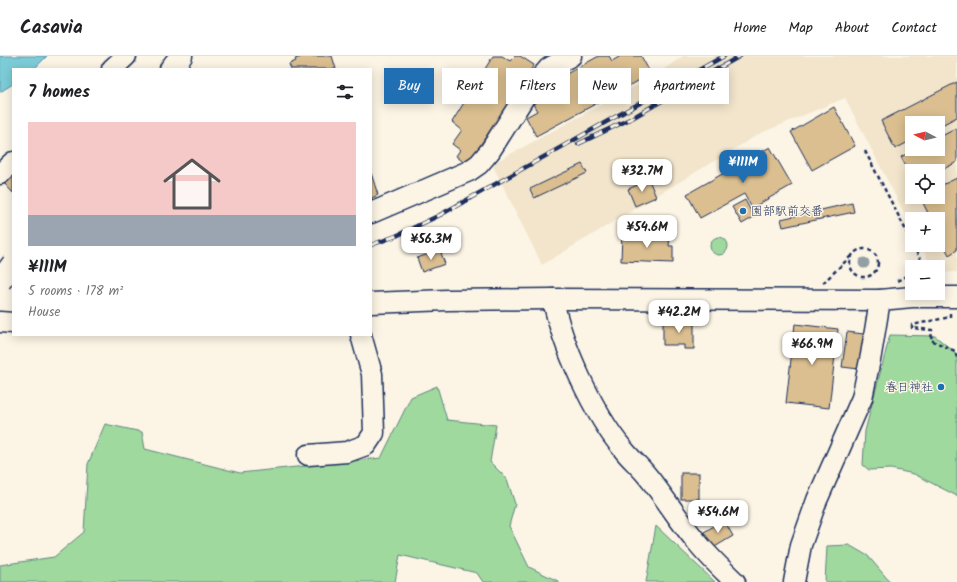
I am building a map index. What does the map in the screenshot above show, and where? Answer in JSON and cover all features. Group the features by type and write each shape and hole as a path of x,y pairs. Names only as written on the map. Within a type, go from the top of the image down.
{"highway":[{"path":"172,68 181,56"},
{"path":"0,281 12,265"}],"street":[{"path":"113,68 126,56"},
{"path":"372,213 469,171 479,164 490,151 525,96 549,68 571,56"},
{"path":"0,174 12,163"},
{"path":"372,303 446,300 553,299 880,300 912,297 953,303"},
{"path":"553,299 557,320 567,347 597,409 611,433 644,472 697,543 735,582"},
{"path":"794,582 801,545 817,500 862,398 880,300"},
{"path":"0,322 12,323"},
{"path":"308,455 347,452 366,445 374,433 372,374 362,336"}],"path":[{"path":"865,151 905,228"},
{"path":"822,285 853,254 857,251 865,249 870,251 876,257 877,266 875,270 864,277 856,274 851,267 850,262 853,254"},
{"path":"895,282 905,277"},
{"path":"953,303 950,316 912,325 912,328 932,330 931,340 955,351 957,358"}],"shaded area":[{"path":"683,56 957,56 957,272 945,273 945,260 928,260 924,252 945,252 945,212 905,212 905,214 845,98 759,134 542,265 492,164 602,104 631,104 631,88 639,84 639,104 729,104 729,68 666,68"}],"green space":[{"path":"715,237 723,237 728,242 726,253 723,255 715,255 710,250 710,242"},
{"path":"890,335 935,336 957,354 957,496 914,474 891,469 869,470 863,465 865,431"},
{"path":"437,386 447,420 496,425 490,462 507,479 515,504 509,526 529,567 560,582 483,582 477,573 400,555 395,582 0,582 0,565 54,557 84,532 88,464 105,424 142,432 145,449 240,473 381,458 411,397"},
{"path":"656,526 715,582 646,582"},
{"path":"849,545 868,556 890,582 825,582 827,546"}],"water":[{"path":"0,56 47,56 35,68 12,68 12,85 0,92"}],"building":[{"path":"300,56 332,56 336,68 291,68 289,64 296,61 295,59 301,57"},
{"path":"493,56 502,56 510,61 515,56 520,56 534,65 532,68 506,68 506,104 508,104 467,165 456,156 460,150 452,144 462,130 452,122 463,104 498,104 498,68 486,68"},
{"path":"599,56 609,56 612,61 619,56 641,56 648,68 639,68 639,80 631,85 631,68 578,68 578,104 595,104 536,136 526,117 537,111 533,104 570,104 570,72"},
{"path":"957,82 957,117 945,123 945,116 905,116 905,144 895,149 881,121"},
{"path":"834,107 855,146 812,170 791,132"},
{"path":"957,128 957,162 945,168 945,164 905,165 901,157 905,155 945,156 945,134"},
{"path":"770,147 792,185 752,208 744,194 700,218 687,194"},
{"path":"582,164 587,173 534,198 530,189"},
{"path":"12,176 12,192 4,183"},
{"path":"372,176 378,195 372,198"},
{"path":"957,178 957,250 949,255 945,247 945,212 928,212 924,204 945,204 945,184"},
{"path":"649,180 656,197 635,206 628,189"},
{"path":"745,200 754,217 742,224 732,207"},
{"path":"852,203 854,212 783,227 781,219"},
{"path":"622,234 670,236 669,246 673,246 673,263 621,261"},
{"path":"440,250 445,264 422,272 417,258"},
{"path":"694,321 694,349 684,349 684,345 663,345 663,322"},
{"path":"795,324 838,329 829,408 786,403"},
{"path":"847,332 864,334 859,369 842,367"},
{"path":"681,473 699,473 699,499 681,499"},
{"path":"724,520 733,536 713,548 704,532"}],"railway":[{"path":"372,245 396,236 440,215 724,56"},
{"path":"578,144 632,118 740,56"},
{"path":"0,275 12,277"}],"place":[{"name":"園部駅前交番","path":"743,211"},
{"name":"春日神社","path":"941,387"}]}
